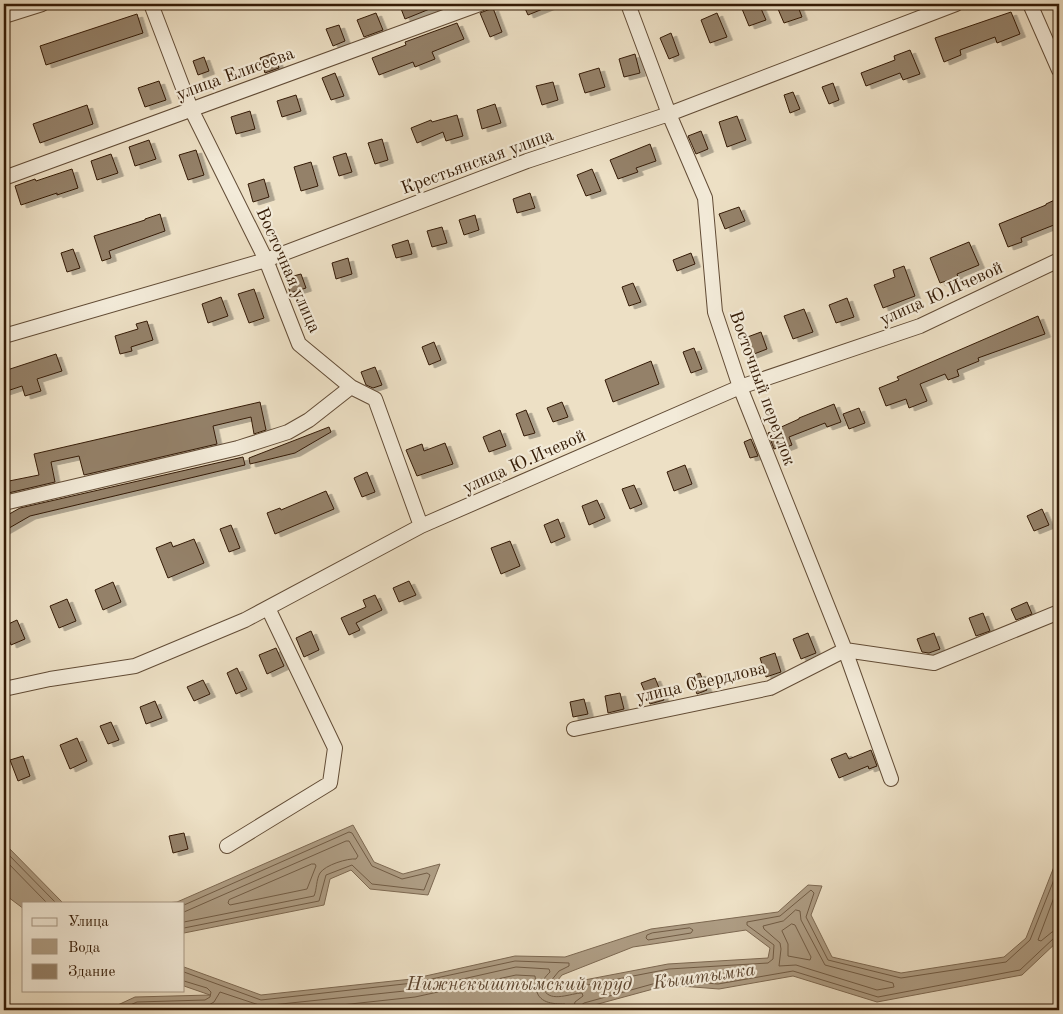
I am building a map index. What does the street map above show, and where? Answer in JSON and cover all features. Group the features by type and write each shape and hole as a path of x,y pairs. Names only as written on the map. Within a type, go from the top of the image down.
{"street":[{"path":"4,16 42,4"},
{"name":"Восточная улица","path":"150,4 192,109 266,260 299,344 351,387 375,399 421,526"},
{"name":"улица Елисеева","path":"4,178 480,4"},
{"name":"Восточный переулок","path":"628,4 670,114 705,198 715,312 740,387 845,650 891,779"},
{"name":"Крестьянская улица","path":"4,336 266,260 528,161 670,114 956,4"},
{"path":"1030,4 1059,70"},
{"name":"улица Ю.Ичевой","path":"4,689 135,666 246,620 421,526 740,387 920,326 1059,260"},
{"path":"4,503 191,460 238,448 288,432 309,420 351,387"},
{"path":"227,846 330,783 335,748 268,608"},
{"path":"845,650 934,663 1059,612"},
{"name":"улица Свердлова","path":"574,729 770,688 845,650"}],"water":[{"path":"353,825 374,862 403,874 440,864 428,895 370,889 351,870 330,879 324,905 185,933 185,902 177,902"},
{"path":"4,843 62,902 22,902 22,908 4,894"},
{"name":"Нижнекыштымский пруд","path":"1059,854 1059,940 1022,975 877,1002 793,976 719,989 668,985 576,1010 456,1010 421,1008 385,1010 107,1010 135,997 210,995 185,986 185,967 261,995 412,979 515,956 565,957 651,929 778,912 808,885 822,886 811,915 832,957 901,973 1004,957 1026,938","holes":["746,930 770,948 768,958 668,964 553,986 562,975 633,947"]}],"building":[{"path":"406,4 442,4 405,19 400,6"},
{"path":"523,4 555,4 528,15"},
{"path":"740,4 759,4 766,20 749,26"},
{"path":"791,4 797,4 802,17 784,23 778,9"},
{"path":"493,8 502,32 490,37 480,13"},
{"path":"1011,12 1020,34 997,43 995,37 960,50 961,55 944,62 935,38"},
{"path":"376,13 383,30 364,37 357,20"},
{"path":"717,13 727,37 710,43 701,20"},
{"path":"137,14 143,33 46,65 40,46"},
{"path":"457,23 464,39 432,52 435,59 415,67 413,62 379,75 372,58 406,45 405,42"},
{"path":"339,25 345,41 333,46 326,29"},
{"path":"671,33 679,55 669,59 660,38"},
{"path":"910,50 920,74 903,80 900,73 866,86 861,73 895,60 894,56"},
{"path":"274,53 279,68 265,73 260,58"},
{"path":"635,54 640,73 624,77 619,59"},
{"path":"204,57 209,71 198,75 193,61"},
{"path":"599,68 605,87 585,93 579,74"},
{"path":"335,73 344,96 331,100 322,78"},
{"path":"159,81 166,100 145,107 138,88"},
{"path":"553,82 558,100 542,105 536,86"},
{"path":"833,83 839,100 829,104 822,87"},
{"path":"793,92 800,109 790,113 784,95"},
{"path":"296,95 301,111 282,117 277,101"},
{"path":"495,104 501,123 482,129 477,110"},
{"path":"87,105 93,124 40,143 33,124"},
{"path":"250,111 255,129 236,134 231,117"},
{"path":"457,115 463,136 446,141 443,132 417,143 411,128 431,120 432,122"},
{"path":"737,116 746,140 727,147 719,122"},
{"path":"701,131 708,149 696,154 688,136"},
{"path":"382,139 388,160 375,164 368,143"},
{"path":"149,140 156,159 135,166 129,147"},
{"path":"650,144 656,161 636,168 638,172 618,179 610,160"},
{"path":"196,150 204,175 188,180 179,155"},
{"path":"346,153 352,172 339,176 333,157"},
{"path":"111,154 118,173 97,180 91,161"},
{"path":"311,162 318,186 301,191 294,167"},
{"path":"72,169 78,188 21,205 15,186"},
{"path":"592,169 601,191 586,196 577,175"},
{"path":"264,179 269,197 253,202 248,184"},
{"path":"530,193 535,208 517,213 513,199"},
{"path":"1059,198 1059,223 1021,238 1022,242 1008,247 999,224"},
{"path":"739,207 745,221 725,229 719,214"},
{"path":"160,214 165,231 109,251 111,258 102,261 94,236"},
{"path":"475,215 479,230 464,235 459,220"},
{"path":"442,227 447,243 432,247 427,231"},
{"path":"408,240 412,254 396,258 392,245"},
{"path":"969,242 979,265 957,274 958,277 940,283 930,258"},
{"path":"73,249 80,268 67,272 61,253"},
{"path":"691,253 695,264 677,271 673,260"},
{"path":"348,258 352,274 336,279 332,263"},
{"path":"904,266 915,296 883,308 874,285 895,277 893,270"},
{"path":"301,274 306,288 290,293 286,278"},
{"path":"633,283 641,302 629,306 622,287"},
{"path":"254,289 264,318 249,323 238,294"},
{"path":"221,297 228,316 208,323 202,304"},
{"path":"847,298 854,317 836,323 829,305"},
{"path":"804,309 813,332 793,339 784,316"},
{"path":"1038,316 1045,334 978,358 979,361 957,370 959,376 948,380 945,374 920,384 927,401 909,408 906,399 886,406 879,388 899,380 897,377"},
{"path":"147,321 153,340 131,347 132,351 120,354 115,336 138,329 136,324"},
{"path":"761,332 767,349 749,356 742,339"},
{"path":"434,342 441,360 429,365 422,347"},
{"path":"694,348 702,369 691,373 683,352"},
{"path":"56,354 62,371 37,379 41,391 25,396 22,386 4,392 4,371"},
{"path":"651,361 659,384 613,402 605,380"},
{"path":"375,367 382,385 373,388 366,385 361,372"},
{"path":"260,402 266,430 254,434 251,417 213,426 217,444 84,475 79,456 51,462 55,482 4,494 4,482 39,475 34,454"},
{"path":"562,402 568,417 553,422 547,408"},
{"path":"834,404 841,422 827,427 825,423 789,437 792,445 779,450 778,448 774,449 768,433"},
{"path":"859,408 865,423 849,429 843,414"},
{"path":"526,410 535,433 524,436 516,414"},
{"path":"329,427 331,432 295,453 250,464 249,458"},
{"path":"500,430 506,446 489,452 483,437"},
{"path":"751,439 758,456 750,458 744,442"},
{"path":"445,443 453,464 417,476 406,450 422,444 424,451"},
{"path":"243,457 245,465 30,516 4,531 4,517 20,508"},
{"path":"685,465 692,484 674,491 667,472"},
{"path":"367,472 375,492 362,497 354,478"},
{"path":"634,485 642,504 630,509 622,489"},
{"path":"326,491 334,509 275,534 267,513 280,508 281,510"},
{"path":"597,500 605,518 589,525 582,506"},
{"path":"1042,509 1049,525 1034,531 1027,516"},
{"path":"558,519 565,537 551,543 544,525"},
{"path":"231,525 240,548 229,552 220,529"},
{"path":"194,539 204,563 168,578 156,548 171,542 173,547"},
{"path":"510,541 520,566 501,574 491,548"},
{"path":"409,581 416,595 399,602 393,588"},
{"path":"113,582 121,602 103,610 95,590"},
{"path":"375,595 382,610 356,623 360,630 349,635 341,618 366,607 363,600"},
{"path":"67,599 76,621 59,628 50,606"},
{"path":"1027,602 1032,614 1016,620 1011,609"},
{"path":"983,613 990,631 976,636 969,618"},
{"path":"17,620 25,639 11,645 4,626"},
{"path":"311,631 319,650 304,657 296,638"},
{"path":"808,633 816,653 801,659 793,639"},
{"path":"934,633 940,649 929,653 922,652 917,639"},
{"path":"276,648 284,666 267,674 259,655"},
{"path":"775,653 781,672 766,677 760,658"},
{"path":"237,668 247,689 236,694 227,673"},
{"path":"700,673 707,690 697,694 690,677"},
{"path":"655,678 664,700 650,704 641,683"},
{"path":"203,680 210,694 194,701 187,687"},
{"path":"620,693 624,709 608,713 605,696"},
{"path":"584,699 588,714 573,717 570,702"},
{"path":"155,701 162,718 146,724 140,707"},
{"path":"111,722 119,740 108,744 100,726"},
{"path":"77,738 87,761 70,769 60,745"},
{"path":"871,750 877,766 869,769 868,766 839,778 831,759 846,753 849,759"},
{"path":"23,756 30,776 18,781 10,760"},
{"path":"184,833 188,849 173,853 169,836"}],"water label":[{"name":"Кыштымка","path":"704,975"}]}
